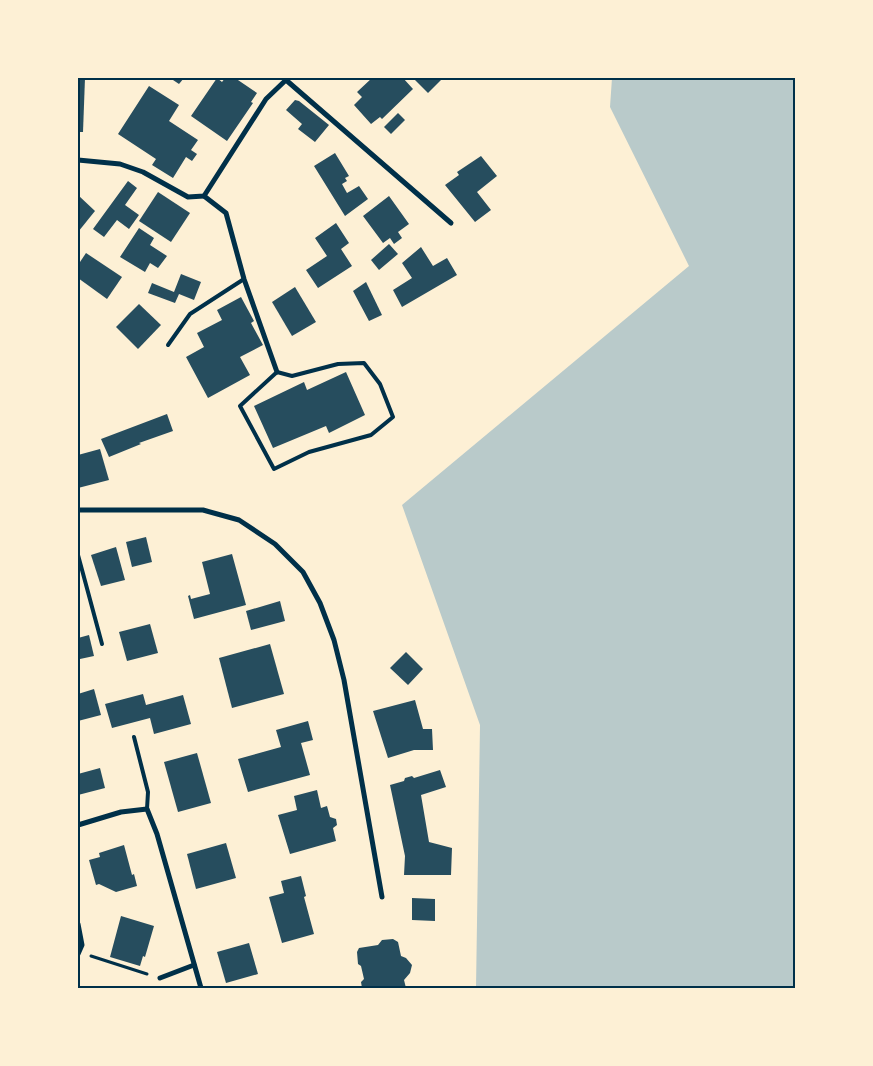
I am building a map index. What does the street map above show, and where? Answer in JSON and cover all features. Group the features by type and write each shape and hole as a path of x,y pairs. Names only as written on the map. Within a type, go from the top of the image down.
{"street":[{"path":"204,196 266,99 287,79 451,223"},
{"path":"78,160 120,164 143,172 188,197 204,196 226,213 244,279 277,372"},
{"path":"78,510 203,510 239,520 275,544 303,572 320,603 334,640 344,680 382,897"},
{"path":"78,825 122,812 147,809 157,834 201,988"},
{"path":"78,924 82,945 78,953"},
{"path":"160,978 194,965"}],"lane":[{"path":"168,345 190,314 244,279"},
{"path":"364,363 380,384 393,417 371,435 309,452 274,469 240,406 277,372 292,376 338,364 364,363"},
{"path":"78,555 102,644"},
{"path":"134,737 148,792 147,809"}],"path":[{"path":"78,953 160,978"}],"shaded area":[{"path":"612,78 795,78 795,988 476,988 480,725 402,505 689,266 610,107"}],"building":[{"path":"78,78 85,78 83,132 78,132"},
{"path":"170,78 184,78 179,84"},
{"path":"217,78 222,82 225,78 235,78 257,93 251,102 253,103 227,141 191,116"},
{"path":"372,78 403,78 413,89 382,119 380,117 371,124 354,105 362,97 357,92"},
{"path":"413,78 443,78 428,93"},
{"path":"149,86 179,105 169,121 198,140 191,150 197,154 192,161 186,157 173,178 152,165 156,159 118,134"},
{"path":"295,100 299,101 329,125 315,142 298,129 302,124 286,110"},
{"path":"398,113 405,120 391,134 384,127"},
{"path":"335,153 349,176 345,178 347,181 342,184 347,193 359,186 368,199 345,216 314,166"},
{"path":"481,156 497,176 477,192 491,210 475,222 445,185 459,175 457,172"},
{"path":"128,181 137,188 125,205 139,215 129,229 117,220 104,237 93,229"},
{"path":"158,192 190,213 171,242 139,221"},
{"path":"78,195 95,211 78,232"},
{"path":"389,196 409,224 398,232 402,238 394,244 390,238 383,243 363,216"},
{"path":"336,223 349,243 341,249 352,266 318,288 306,270 327,256 315,238"},
{"path":"139,228 154,238 150,245 167,256 158,268 150,263 145,272 120,257"},
{"path":"389,244 398,254 379,270 371,260"},
{"path":"421,247 433,266 447,258 457,275 402,307 393,290 412,278 402,263"},
{"path":"86,253 122,277 107,299 78,278 78,265"},
{"path":"181,274 201,282 194,300 179,294 175,303 148,293 152,283 174,292"},
{"path":"366,282 382,315 369,321 353,291"},
{"path":"295,287 316,322 292,336 272,302"},
{"path":"241,297 254,321 251,323 263,345 240,357 250,375 208,398 186,357 204,347 197,333 222,320 217,310"},
{"path":"139,304 161,325 138,349 116,327"},
{"path":"346,372 365,415 329,433 326,426 273,448 254,406 304,382 307,390"},
{"path":"167,414 173,431 139,443 141,444 109,457 101,439"},
{"path":"100,449 109,480 78,488 78,455"},
{"path":"146,537 152,562 132,567 126,542"},
{"path":"116,547 125,580 101,586 91,555"},
{"path":"232,554 246,605 194,619 188,596 190,595 191,599 210,594 202,562"},
{"path":"280,601 285,621 251,630 246,611"},
{"path":"150,624 158,653 127,661 119,632"},
{"path":"89,635 94,656 80,659 78,638"},
{"path":"270,644 284,694 232,708 219,658"},
{"path":"406,652 423,669 408,685 390,668"},
{"path":"94,689 101,715 78,721 78,694"},
{"path":"143,694 146,705 183,695 191,724 154,734 150,718 112,728 105,704"},
{"path":"415,700 423,729 432,729 433,750 414,750 388,758 373,711"},
{"path":"308,721 313,740 301,743 310,775 248,792 238,759 281,747 276,730"},
{"path":"197,753 211,803 178,812 164,762"},
{"path":"100,768 105,788 78,795 78,774"},
{"path":"440,770 446,787 421,795 429,842 452,848 451,875 404,875 405,856 390,785 404,781 405,778 412,776 414,778"},
{"path":"317,790 321,808 327,806 330,817 336,819 337,825 333,828 336,841 290,854 278,815 297,810 294,796"},
{"path":"226,843 236,878 196,889 187,854"},
{"path":"124,845 137,886 116,892 99,884 96,885 89,860 100,857 99,853"},
{"path":"301,876 306,896 304,897 314,934 282,943 269,897 284,893 281,881"},
{"path":"412,898 435,899 435,921 412,920"},
{"path":"121,916 154,926 145,957 143,956 140,966 110,957"},
{"path":"393,939 398,942 401,956 406,958 412,965 410,973 404,980 406,988 362,988 361,982 364,979 361,966 358,964 357,952 359,948 378,945 382,940"},
{"path":"249,943 258,974 226,983 217,952"}]}
